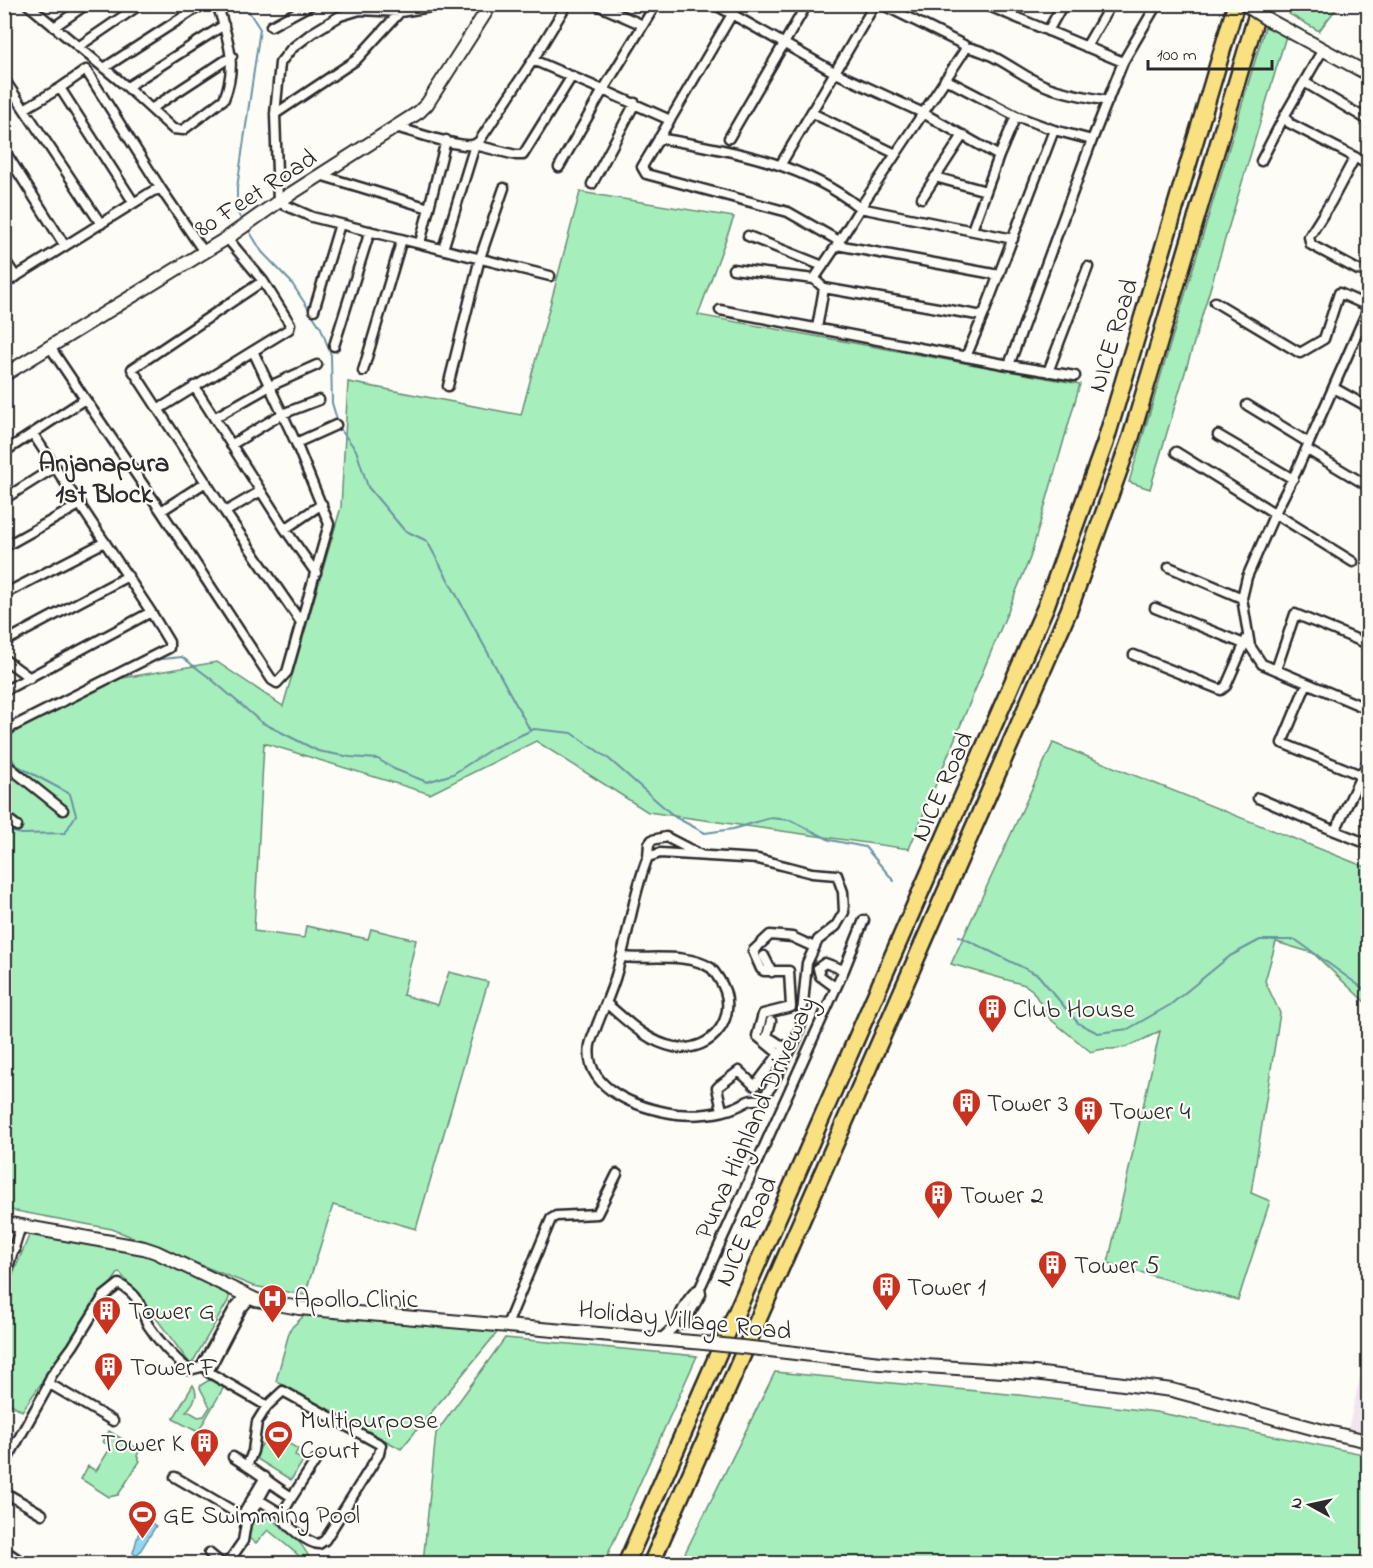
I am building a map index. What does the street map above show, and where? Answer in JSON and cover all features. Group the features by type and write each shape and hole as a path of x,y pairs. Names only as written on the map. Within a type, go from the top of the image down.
{"highway":[{"name":"NICE Road","path":"626,1563 1046,606 1105,443 1236,4"},
{"name":"NICE Road","path":"651,1563 1069,609 1131,437 1260,4"}],"street":[{"path":"27,4 127,87 173,129 183,130 224,99 230,81 232,56 217,4"},
{"path":"54,27 87,4"},
{"path":"78,47 141,4"},
{"path":"104,68 203,4"},
{"path":"271,26 312,4"},
{"path":"450,4 400,12 360,10 340,16 291,49 280,63 275,114 278,202 312,217 550,276"},
{"name":"80 Feet Road","path":"4,375 227,238 278,202 396,127 427,104 491,4"},
{"path":"443,249 475,145 533,60 567,4"},
{"path":"595,4 643,25"},
{"path":"559,167 656,4"},
{"path":"714,4 836,73 923,113 999,156"},
{"path":"738,4 642,167 646,174 788,212 838,243 999,275"},
{"path":"729,138 807,4"},
{"path":"781,164 875,4"},
{"path":"881,4 965,47 977,49 996,58 1050,88 1108,101"},
{"path":"984,4 1123,62"},
{"path":"1010,15 1017,4"},
{"path":"1048,31 1063,4"},
{"path":"1086,47 1111,4"},
{"path":"1010,366 1092,140 1123,62 1157,4"},
{"path":"1244,4 1267,20 1368,74"},
{"path":"275,114 356,60 400,12"},
{"path":"127,87 224,26"},
{"path":"814,279 965,47"},
{"path":"1261,161 1322,51"},
{"path":"151,109 232,56"},
{"path":"533,60 670,120"},
{"path":"24,109 86,70 161,189 204,252"},
{"path":"396,127 467,145 522,155 572,76"},
{"path":"4,79 101,224"},
{"path":"945,79 1016,116 1054,130 1092,140"},
{"path":"1304,82 1368,120"},
{"path":"60,88 134,203"},
{"path":"592,184 635,103"},
{"path":"812,113 896,154"},
{"path":"1285,115 1289,123 1368,165"},
{"path":"972,230 1016,116"},
{"path":"966,357 1054,130"},
{"path":"922,198 963,135"},
{"path":"659,138 735,152 781,164 842,195 860,208 1013,239"},
{"path":"420,243 446,140"},
{"path":"4,150 65,246"},
{"path":"1355,157 1309,237 1311,244 1358,270 1368,273"},
{"path":"320,175 429,208"},
{"path":"935,177 986,191"},
{"path":"448,386 480,258 504,188"},
{"path":"4,284 153,191 161,189"},
{"path":"314,310 340,224"},
{"path":"334,346 370,231"},
{"path":"748,236 823,266"},
{"path":"159,409 289,329 290,324 262,281 227,238"},
{"path":"363,371 402,239"},
{"path":"4,259 16,277"},
{"path":"1048,372 1088,267"},
{"path":"733,268 814,279 824,288 983,316"},
{"path":"262,281 132,369 225,512 300,621"},
{"path":"817,328 824,288"},
{"path":"1134,655 1221,690 1226,686 1246,641 1242,598 1247,577 1308,446 1368,308 1339,293 1324,339 1300,352 1215,303"},
{"path":"720,310 1010,366 1075,376"},
{"path":"50,347 272,680 277,683 287,672 329,524 296,442 253,351"},
{"path":"214,418 270,386 317,365"},
{"path":"194,386 285,529 316,573"},
{"path":"1334,388 1368,407"},
{"path":"4,452 85,399"},
{"path":"231,445 282,414 318,400"},
{"path":"1247,405 1368,486"},
{"path":"296,442 336,425"},
{"path":"4,731 169,648 169,642 152,612 33,434"},
{"path":"1218,435 1293,478"},
{"path":"1176,452 1353,561"},
{"path":"4,499 55,467"},
{"path":"161,511 206,482"},
{"path":"225,512 261,491"},
{"path":"4,546 81,504"},
{"path":"285,529 322,504"},
{"path":"4,594 105,542"},
{"path":"1169,567 1242,598"},
{"path":"4,642 128,576"},
{"path":"1155,608 1246,641 1262,664 1368,709"},
{"path":"4,691 152,612"},
{"path":"1276,670 1295,614 1368,644"},
{"path":"4,659 30,678"},
{"path":"1307,683 1282,743 1365,777"},
{"path":"1335,831 1365,777 1368,761"},
{"path":"4,763 63,810"},
{"path":"1258,798 1368,844"},
{"path":"4,816 17,826"},
{"path":"648,857 649,844 652,840 666,837 703,856"},
{"name":"Purva Highland Driveway","path":"660,853 758,859 812,873 837,875 843,892 844,912 836,926 818,940 814,947 807,963 801,1024 790,1053 761,1100 749,1099 736,1107 722,1110 678,1114 644,1107 618,1096 596,1078 590,1065 590,1045 621,957 641,875 648,857 660,853"},
{"path":"835,987 864,920"},
{"path":"779,1054 758,1036 763,1014 791,1006 789,971 772,972 760,969 753,951 770,935 792,937 814,947"},
{"path":"606,1003 631,1026 657,1042 676,1047 702,1046 709,1042 720,1030 726,1017 728,1001 723,986 712,969 669,956 641,959 621,957"},
{"path":"764,956 772,972"},
{"path":"807,963 818,968 825,963 844,970"},
{"name":"Purva Highland Driveway","path":"662,1339 677,1324 694,1291 700,1288 835,987 820,976 818,968"},
{"path":"722,1110 717,1088 739,1071 755,1086 784,1047 767,1036 771,1021"},
{"path":"507,1324 551,1219 556,1216 597,1214 617,1174"},
{"name":"Holiday Village Road","path":"4,1223 144,1248 248,1297 299,1308 507,1324 761,1348 879,1363 1034,1373 1172,1390 1368,1441"},
{"path":"4,1280 21,1226"},
{"path":"4,1245 15,1250"},
{"path":"4,1465 48,1383 104,1296 119,1284 136,1297 147,1323 159,1341 175,1359 189,1370 201,1367 235,1306 248,1297"},
{"path":"248,1297 208,1371 267,1406"},
{"path":"48,1383 113,1421"},
{"path":"247,1466 253,1451 258,1422 267,1406 283,1391 381,1445 373,1464 325,1539 319,1544 313,1544 282,1520 282,1514 316,1460"},
{"path":"233,1457 292,1497"},
{"path":"175,1477 242,1516 266,1480"},
{"path":"227,1563 243,1540 246,1522 259,1500 266,1480"},
{"path":"4,1492 42,1514"},
{"path":"259,1500 282,1514"},
{"path":"4,1550 25,1563"},
{"path":"210,1553 222,1563"}],"shaded area":[{"path":"1368,1344 1368,1435 1348,1429"}],"green space":[{"path":"1292,4 1339,5 1319,31 1289,14"},
{"path":"1266,24 1286,36 1150,489 1129,482"},
{"path":"580,192 734,217 698,315 1080,384 1030,558 909,849 648,812 536,741 430,794 264,743 254,931 304,938 306,926 368,939 371,929 416,940 403,995 438,1005 449,972 488,982 416,1229 333,1205 305,1295 253,1286 112,1229 5,1209 5,728 93,683 217,662 283,706 341,507 348,382 521,415"},
{"path":"1053,743 1368,868 1368,1005 1313,953 1276,942 1265,981 1280,1013 1251,1193 1270,1201 1238,1300 1108,1263 1160,1031 1131,1045 1091,1052 1050,1019 1032,990 1025,985 951,964"},
{"path":"31,1231 130,1245 231,1291 228,1301 191,1365 119,1272 22,1411 5,1400 5,1293"},
{"path":"310,1310 500,1329 401,1449 276,1381 290,1329"},
{"path":"505,1338 697,1356 604,1563 423,1563 436,1433"},
{"path":"775,1372 1019,1395 1156,1412 1368,1455 1368,1563 680,1563"},
{"path":"211,1379 225,1385 198,1432 173,1419 193,1385 196,1396 186,1412 198,1417 204,1416 210,1407 200,1388"},
{"path":"109,1431 140,1450 137,1456 140,1461 118,1495 109,1497 81,1479 88,1466 96,1471 111,1447 103,1442"},
{"name":"Multipurpose Court","path":"270,1432 298,1449 295,1455 303,1461 291,1480 254,1457"},
{"path":"256,1511 287,1529 286,1531 305,1550 312,1564 293,1563 297,1554 268,1530 256,1543 246,1536"}],"water":[{"name":"GE Swimming Pool","path":"140,1515 156,1526 137,1556 133,1553 140,1528"}],"waterway":[{"path":"243,222 237,212 237,188 260,29 244,4"},
{"path":"248,229 262,252 291,282 321,328 331,355 332,403 340,429 356,450 368,487 404,530 427,541 530,730"},
{"path":"153,660 182,657 261,722 318,751 378,759 394,769 427,782 453,774 493,748 534,729 572,733 609,759 675,817 705,833 733,829 770,818 790,820 830,840 865,847 894,881"},
{"path":"4,830 22,834 65,833 76,815 70,794 16,765 7,751 8,738 20,728"},
{"path":"959,936 1038,975 1078,1023 1098,1033 1128,1029 1170,1005 1230,956 1260,940 1296,940 1368,992"}],"place":[{"name":"Club House","path":"992,1034"},
{"name":"Tower 3","path":"966,1128"},
{"name":"Tower 4","path":"1088,1136"},
{"name":"Tower 2","path":"939,1220"},
{"name":"Tower 5","path":"1053,1290"},
{"name":"Tower 1","path":"886,1312"},
{"name":"Apollo Clinic","path":"273,1324"},
{"name":"Tower G","path":"107,1336"},
{"name":"Tower F","path":"109,1392"},
{"name":"Multipurpose Court","path":"279,1460"},
{"name":"Tower K","path":"205,1468"},
{"name":"GE Swimming Pool","path":"142,1540"}],"district":[{"name":"Anjanapura 1st Block","path":"104,478"}]}
